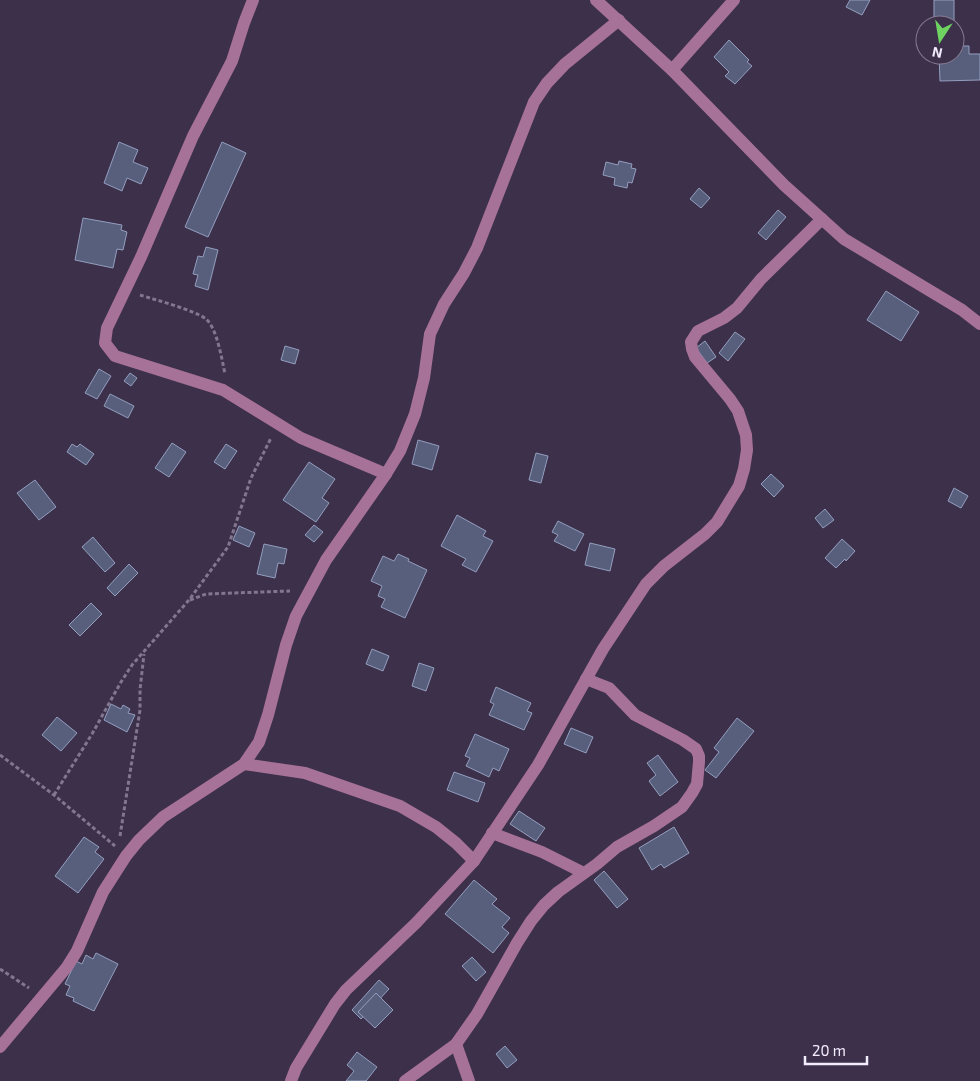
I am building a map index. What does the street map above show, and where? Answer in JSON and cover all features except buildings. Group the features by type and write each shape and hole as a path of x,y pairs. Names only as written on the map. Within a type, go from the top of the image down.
{"street":[{"path":"253,0 232,61 193,136 126,290 107,328 105,343 114,356 223,390 301,438 386,474"},
{"path":"596,0 672,70 784,185 844,239 962,310 980,324"},
{"path":"672,70 734,0"},
{"path":"0,1047 67,967 77,951 103,892 126,856 139,840 163,817 244,764 259,742 296,616 326,560 400,451 415,414 424,378 430,334 444,304 477,248 534,102 547,83 565,64 619,20"},
{"path":"291,1081 296,1068 334,1004 346,990 416,923 474,861 538,765 627,610 646,584 664,566 705,534 717,522 739,486 747,450 746,435 738,411 695,357 691,342 698,331 724,318 737,308 761,279 822,219"},
{"path":"405,1081 456,1044 478,1014 531,920 558,892 616,847 654,826 682,807 697,784 699,762 697,752 693,747 635,715 611,690 586,679"},
{"path":"244,764 305,773 400,806 436,827 474,861"},
{"path":"492,833 542,852 584,873"},
{"path":"456,1044 469,1081"}],"path":[{"path":"126,290 197,314 207,320 215,336 230,394"},
{"path":"54,795 92,734 120,682 132,665 190,600 228,547 251,478 278,424"},
{"path":"190,600 206,594 311,590"},
{"path":"0,755 54,795 118,849 140,710 144,652"},
{"path":"0,969 27,986 41,998"}]}
